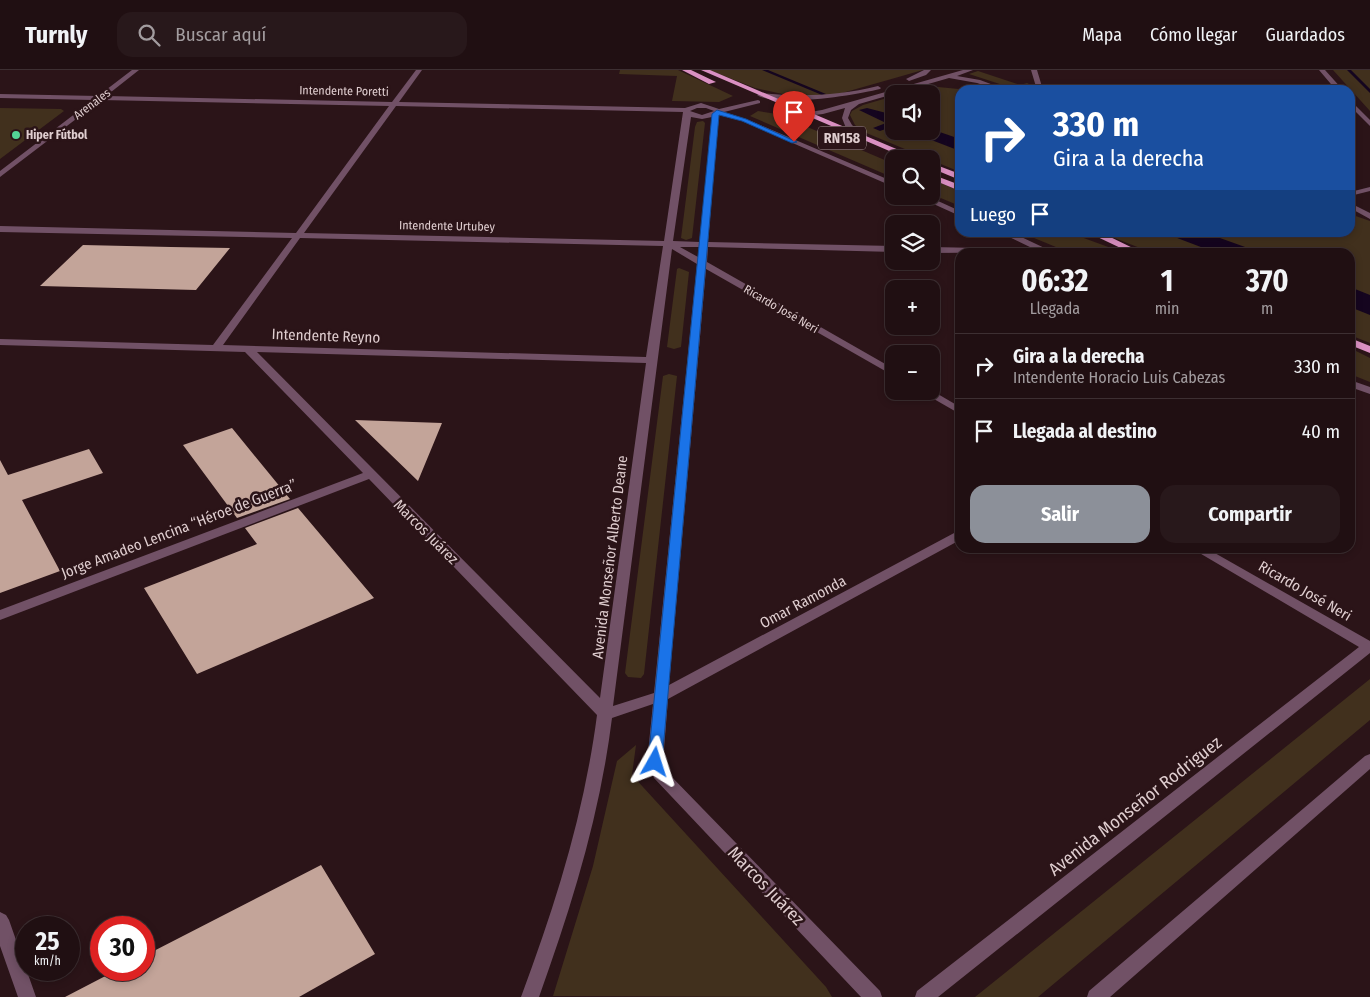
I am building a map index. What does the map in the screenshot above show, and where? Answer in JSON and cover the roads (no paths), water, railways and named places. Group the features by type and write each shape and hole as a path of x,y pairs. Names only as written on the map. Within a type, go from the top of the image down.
{"highway":[{"name":"RN158","path":"685,70 759,98 770,99 895,150"},
{"name":"RN158","path":"704,70 790,116 885,156"},
{"path":"940,169 955,175"},
{"path":"940,180 955,186"},
{"path":"1096,237 1126,248"},
{"path":"1101,237 1118,245"},
{"path":"1355,343 1370,350"}],"street":[{"name":"Arenales","path":"0,175 136,70"},
{"path":"216,348 419,70"},
{"path":"915,78 928,70"},
{"path":"790,116 802,113 823,112 970,70"},
{"path":"1034,70 1038,85"},
{"path":"1322,70 1336,85"},
{"path":"802,113 811,107 915,78 945,77 978,81 990,85"},
{"path":"715,111 759,98 810,99 850,95"},
{"name":"Intendente Poretti","path":"0,96 687,111 704,117 715,111"},
{"path":"858,102 848,109 845,118 849,126 859,135"},
{"path":"1355,108 1370,124"},
{"name":"Avenida Monseñor Alberto Deane","path":"530,997 560,915 592,797 606,714 651,360 687,111"},
{"path":"715,111 744,120 885,181"},
{"path":"662,696 715,111"},
{"path":"1355,193 1370,189"},
{"path":"940,205 955,212"},
{"path":"1355,208 1370,217"},
{"name":"Intendente Urtubey","path":"0,229 885,249"},
{"path":"1014,237 1040,248"},
{"name":"Ricardo José Neri","path":"668,244 885,368"},
{"path":"940,250 955,250"},
{"name":"Intendente Reyno","path":"0,342 651,360"},
{"name":"Marcos Juárez","path":"248,349 606,714"},
{"path":"1355,385 1370,392"},
{"path":"940,400 955,408"},
{"name":"Jorge Amadeo Lencina “Héroe de Guerra”","path":"0,614 370,475"},
{"name":"Omar Ramonda","path":"606,714 662,696 955,538"},
{"name":"Ricardo José Neri","path":"1206,553 1370,647"},
{"name":"Avenida Monseñor Rodriguez","path":"924,997 1370,647"},
{"name":"Marcos Juárez","path":"662,696 655,762 660,774 873,997"},
{"path":"1096,997 1370,760"},
{"path":"0,920 27,997"}],"waterway":[{"path":"764,70 824,94"},
{"path":"1349,70 1370,92"}],"place":[{"name":"Hiper Fútbol","path":"16,135"}]}
